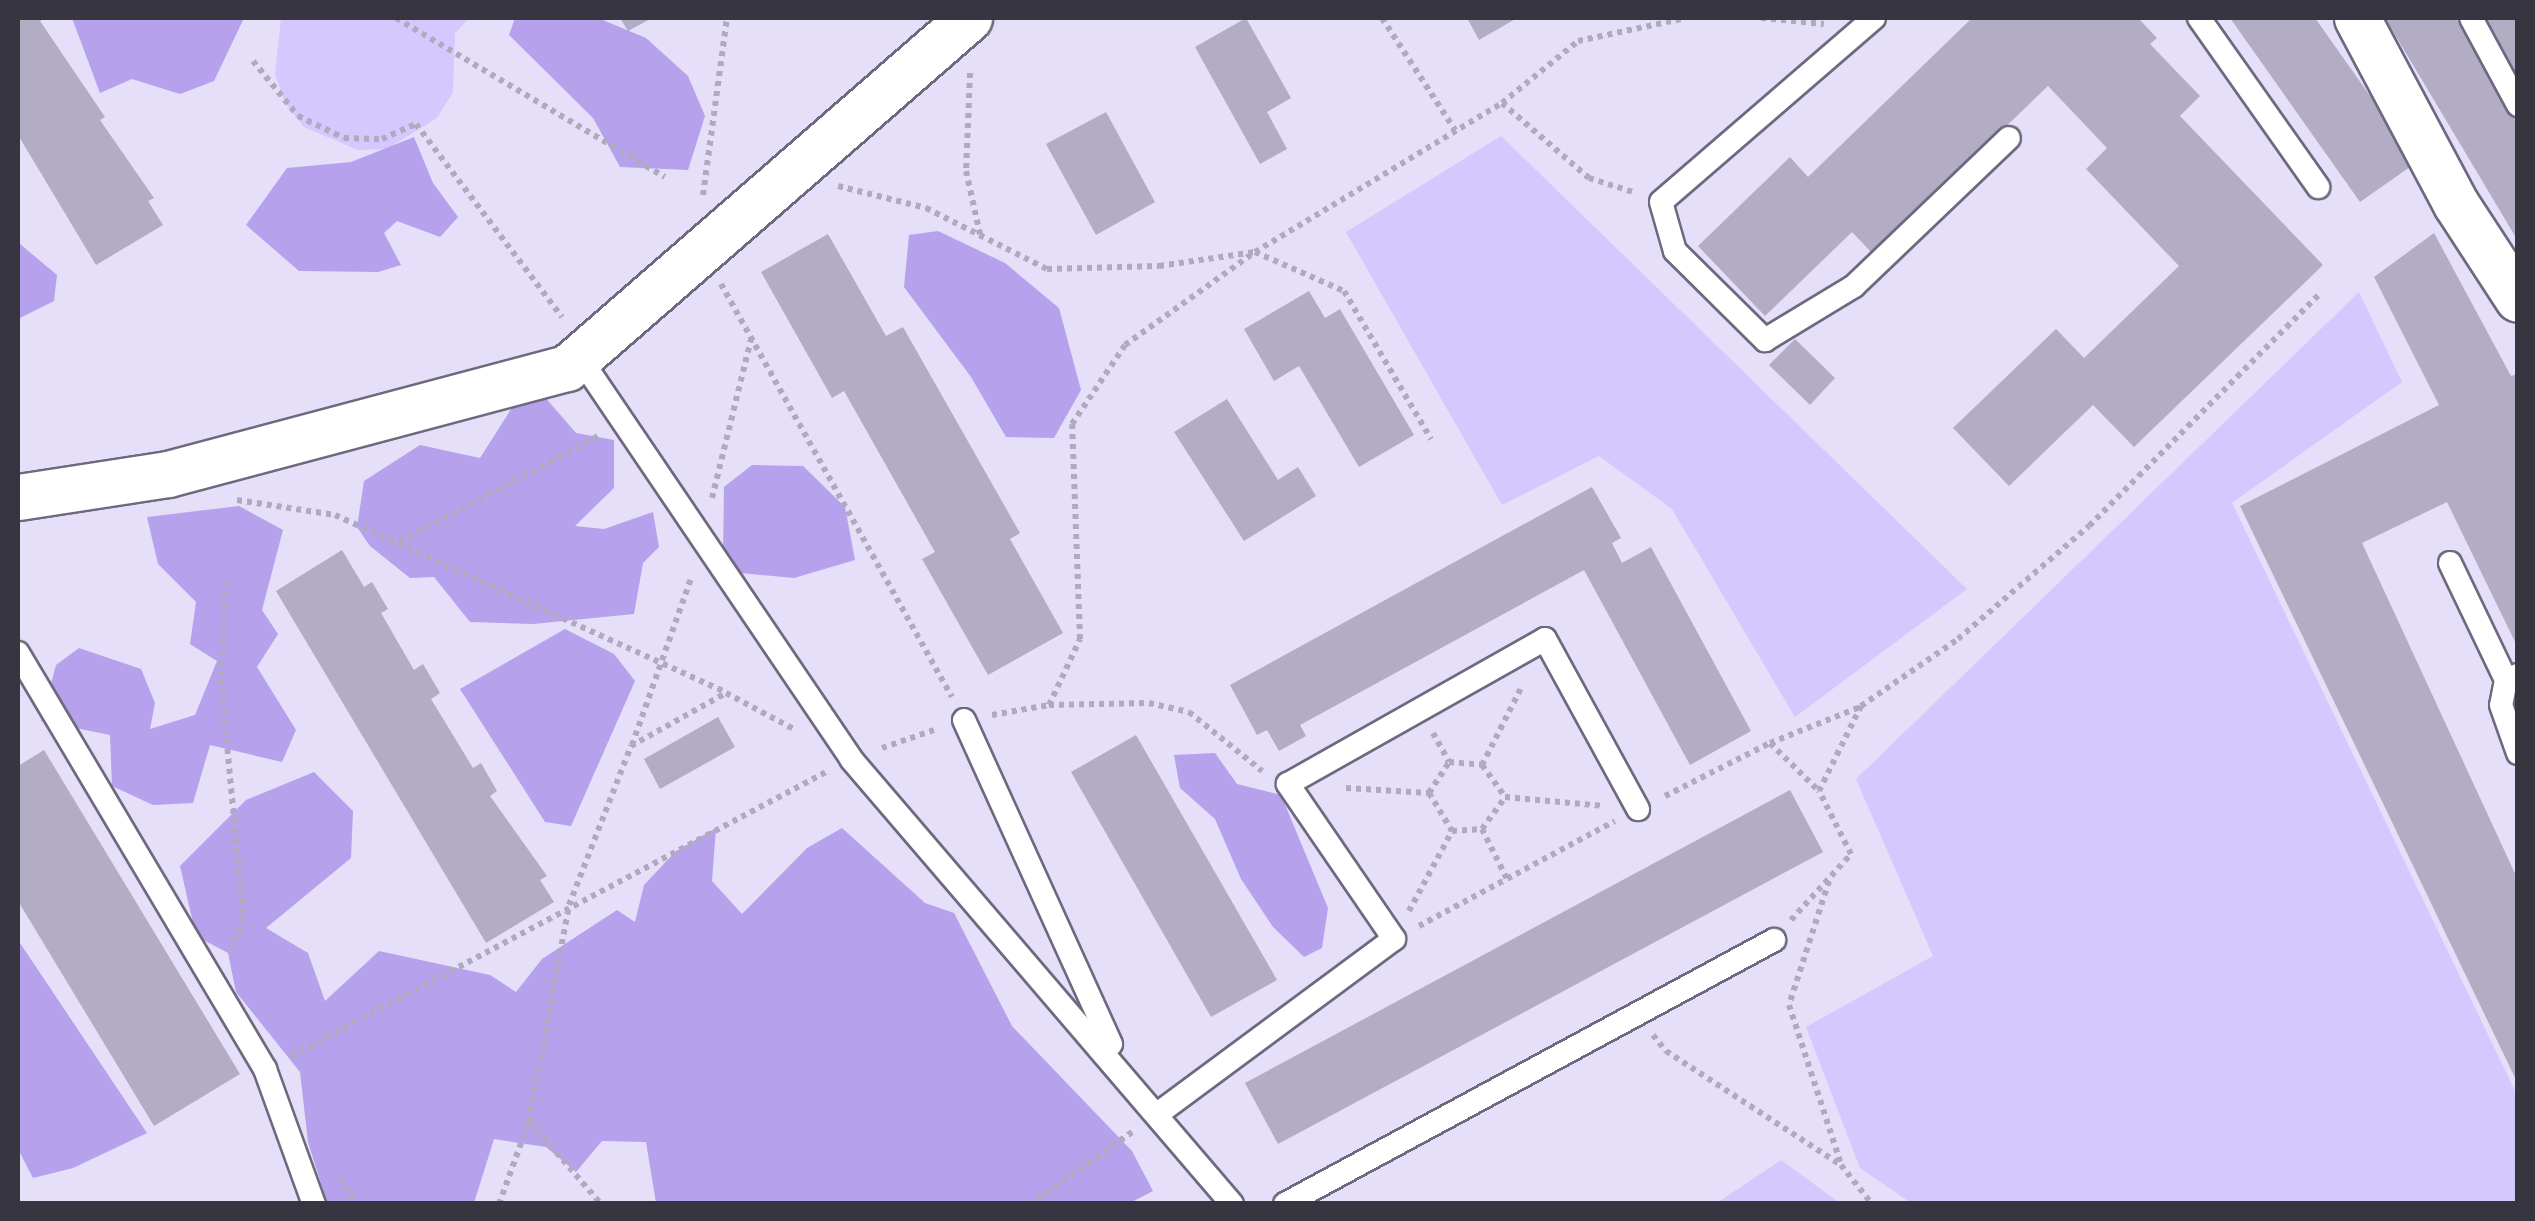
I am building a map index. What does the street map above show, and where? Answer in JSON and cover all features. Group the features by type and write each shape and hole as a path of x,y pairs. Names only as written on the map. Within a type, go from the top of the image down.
{"street":[{"path":"2357,18 2456,204 2518,299"},
{"path":"18,497 168,474 575,343 703,254 792,175 970,37"}],"lane":[{"path":"2199,18 2318,188"},
{"path":"2471,18 2518,104"},
{"path":"1868,23 1661,202 1674,250 1765,340 1854,286 2009,138"},
{"path":"575,343 622,423 851,759 1160,1112 1232,1204"},
{"path":"2450,562 2512,678 2501,706 2518,753"},
{"path":"1160,1112 1394,939 1288,784 1545,639 1638,809"},
{"path":"18,653 265,1069 314,1204"},
{"path":"964,720 1122,1069"},
{"path":"1285,1204 1632,1012 1774,940"}],"path":[{"path":"396,18 665,177"},
{"path":"727,18 694,238 964,720"},
{"path":"1382,18 1455,130"},
{"path":"1050,706 1080,639 1072,424 1125,345 1255,252 1502,103 1578,41 1686,18"},
{"path":"1760,18 1868,23"},
{"path":"970,37 966,172 980,235"},
{"path":"254,61 298,116 344,138 382,139 416,124 575,343"},
{"path":"1502,103 1589,178 1661,202"},
{"path":"792,175 926,208 1047,269 1159,266 1255,252 1344,291 1431,439"},
{"path":"1394,939 1770,743 1861,706 1958,639 2089,526 2321,292"},
{"path":"398,542 622,423"},
{"path":"227,499 335,515 726,693 851,759"},
{"path":"216,988 243,918 221,679 226,581"},
{"path":"1482,766 1545,639"},
{"path":"499,1204 529,1121 569,905 631,746 726,693"},
{"path":"265,1069 851,759 964,720 1050,706 1150,703 1190,712 1246,762 1288,784 1429,793"},
{"path":"1820,791 1861,706"},
{"path":"1770,743 1820,791 1851,854 1774,940"},
{"path":"1429,793 1449,762 1482,766 1505,796 1638,809"},
{"path":"1429,793 1452,831"},
{"path":"1482,829 1505,796"},
{"path":"1482,829 1508,879"},
{"path":"1452,831 1482,829"},
{"path":"1394,939 1452,831"},
{"path":"1831,874 1789,1004 1841,1166"},
{"path":"1632,1012 1666,1051 1841,1166 1872,1204"},
{"path":"1030,1204 1160,1112"},
{"path":"529,1121 601,1204"},
{"path":"337,1174 358,1204"}],"shaded area":[{"path":"72,18 244,18 214,81 180,94 132,79 100,93"},
{"path":"281,18 469,18 455,33 453,92 437,118 387,149 358,150 304,127 285,103 275,74"},
{"path":"515,18 598,18 646,38 688,76 705,116 688,170 620,167 593,118 509,35"},
{"path":"1501,136 1967,589 1795,717 1672,509 1599,456 1502,505 1346,232"},
{"path":"414,137 433,183 458,217 440,237 397,221 384,233 401,265 378,272 299,271 246,225 287,168 351,162"},
{"path":"18,207 20,244 57,275 54,301 18,319"},
{"path":"938,231 1005,263 1059,308 1081,390 1054,438 1006,437 971,377 904,287 909,235"},
{"path":"2359,292 2402,382 2232,503 2517,1095 2517,1203 1911,1203 1860,1168 1806,1027 1933,956 1856,779"},
{"path":"544,396 576,433 614,440 614,488 575,526 604,529 653,512 659,547 643,563 634,614 533,624 470,622 434,577 410,578 370,546 357,527 364,481 420,445 480,458 518,398"},
{"path":"752,465 803,466 845,507 855,560 794,578 741,573 723,556 724,487"},
{"path":"239,506 283,530 262,610 278,634 257,667 296,730 282,762 210,745 193,803 153,805 112,786 110,735 41,721 56,665 79,648 141,669 155,703 150,729 195,715 217,661 190,644 196,602 158,564 147,517"},
{"path":"565,629 614,654 635,681 571,826 545,822 460,689"},
{"path":"1215,753 1237,784 1281,795 1328,908 1322,948 1304,957 1273,927 1241,879 1215,819 1180,788 1174,755"},
{"path":"314,772 353,811 351,858 266,928 308,953 325,1001 379,951 490,975 516,992 542,959 617,910 635,922 644,885 676,851 716,828 712,881 742,914 807,848 842,828 925,903 954,913 1012,1026 1132,1151 1153,1191 1128,1204 656,1203 646,1142 602,1141 576,1172 546,1147 494,1139 474,1203 327,1203 308,1142 300,1072 236,992 228,953 196,936 180,866 246,800"},
{"path":"18,940 147,1133 73,1168 33,1178 18,1149"},
{"path":"1781,1160 1840,1203 1717,1203"}],"building":[{"path":"18,18 47,18 40,21 105,117 100,120 154,198 148,201 163,225 96,265 18,135"},
{"path":"620,18 652,18 628,31"},
{"path":"1246,18 1291,98 1267,112 1287,149 1260,164 1195,47"},
{"path":"1467,18 1517,18 1479,40"},
{"path":"1972,18 2138,18 2157,38 2150,44 2200,96 2180,116 2323,265 2134,447 2093,405 2009,486 1953,428 2056,329 2084,358 2179,266 2086,169 2107,148 2048,86 1873,254 1852,232 1765,316 1698,246 1790,157 1808,177"},
{"path":"2230,18 2315,18 2417,162 2360,202"},
{"path":"2385,18 2456,18 2518,120 2518,241"},
{"path":"2481,18 2518,18 2518,77"},
{"path":"1106,112 1155,202 1096,235 1046,144"},
{"path":"2434,233 2511,376 2518,374 2518,648 2447,502 2362,543 2518,880 2518,1084 2240,506 2439,405 2374,277"},
{"path":"828,234 886,336 903,327 1020,533 1010,539 1063,633 988,675 922,559 935,552 844,391 832,398 761,272"},
{"path":"1309,291 1325,318 1340,309 1414,435 1359,467 1299,366 1274,381 1244,329"},
{"path":"1795,339 1835,378 1810,405 1769,365"},
{"path":"1227,399 1278,480 1298,467 1316,496 1244,541 1174,432"},
{"path":"1592,487 1621,538 1612,543 1622,563 1651,547 1751,731 1690,765 1584,570 1300,725 1306,736 1279,751 1267,730 1257,735 1230,685"},
{"path":"342,550 364,587 372,582 388,609 381,613 414,670 423,664 440,693 431,699 473,768 481,763 497,791 490,796 547,876 540,880 554,902 486,943 276,591"},
{"path":"718,717 735,747 660,789 644,759"},
{"path":"1136,735 1277,980 1211,1017 1071,772"},
{"path":"44,750 240,1074 154,1126 18,901 18,766"},
{"path":"1790,790 1823,852 1278,1144 1245,1083"}]}
